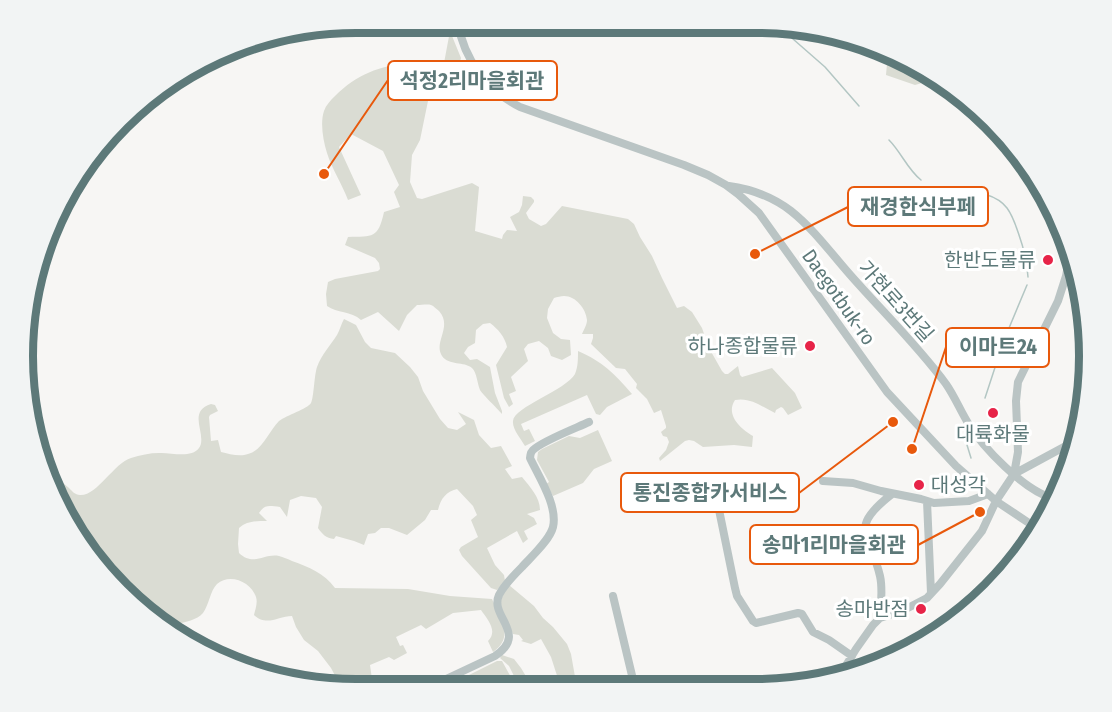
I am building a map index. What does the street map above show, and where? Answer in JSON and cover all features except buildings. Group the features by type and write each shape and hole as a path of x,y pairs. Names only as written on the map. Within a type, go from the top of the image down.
{"street":[{"name":"Daegotbuk-ro","path":"460,33 468,56 477,71 507,101 684,165 708,175 738,194 765,220 887,392 956,466 996,501 1032,525"},
{"name":"가현로3번길","path":"726,185 767,197 785,207 803,222 925,357 954,397 973,431 1011,478 1047,497"},
{"path":"1010,510 1006,493 1018,452 1016,400 1018,382 1058,301 1067,269"},
{"path":"446,679 504,650 509,632 498,605 498,597 553,527 554,513 549,496 530,458 531,452 553,438 589,422"},
{"path":"823,481 853,483 934,503 969,501 994,489 1066,446"},
{"path":"846,666 880,618 903,611 927,598 976,540 1011,478"},
{"path":"880,618 882,595 880,576 866,538 866,525 868,516 892,494"},
{"path":"686,502 712,496 717,500 735,588 741,603 753,621 756,623 802,614 813,632 852,656"},
{"path":"927,501 931,593"},
{"path":"613,596 633,679"}],"shaded area":[{"path":"451,33 461,58 460,62 455,65 444,63"},
{"path":"887,61 925,80 915,85 886,75"},
{"path":"410,63 448,70 448,78 440,90 428,101 420,140 412,155 410,182 417,198 422,199 472,183 479,187 475,231 502,239 507,230 517,231 510,217 519,212 523,196 534,200 526,213 529,219 541,226 546,224 562,206 628,219 634,224 652,256 677,308 684,306 692,312 702,328 709,348 722,371 728,374 738,366 742,377 772,368 795,393 802,408 788,415 781,407 775,413 751,401 735,400 732,406 733,416 744,430 753,436 752,447 734,445 703,447 689,440 660,461 659,458 669,442 661,432 666,426 661,410 654,413 647,399 636,388 637,384 625,369 616,368 591,344 593,334 582,334 587,320 586,316 580,304 573,298 564,296 554,298 548,309 547,318 553,333 561,339 570,340 571,355 562,360 551,356 548,348 539,341 528,344 524,349 528,361 511,377 516,391 509,394 513,404 509,407 504,398 496,365 507,347 505,340 490,323 483,324 476,330 475,343 464,353 470,360 477,359 490,367 502,414 480,390 472,368 449,361 442,356 440,345 444,329 443,317 433,306 417,305 407,315 399,331 378,312 361,320 327,306 328,282 380,269 375,258 345,245 348,237 369,236 377,232 384,212 400,207 394,192 399,185 383,151 351,134 339,147 361,195 348,200 332,165 323,137 324,111 343,88 360,77 388,66"},
{"path":"344,319 356,325 371,348 395,353 418,377 423,391 448,428 457,430 466,424 458,412 474,420 479,435 491,448 501,446 512,466 505,469 512,479 522,477 534,492 540,510 527,514 534,518 537,524 524,531 528,539 523,543 517,531 487,548 495,565 504,575 505,581 497,590 491,588 459,550 478,537 471,520 477,515 473,506 457,489 447,494 442,499 438,510 431,510 425,520 407,535 389,528 381,528 375,533 368,534 364,545 336,536 334,539 326,537 318,528 322,507 316,498 301,496 290,500 287,517 280,507 265,507 259,513 267,521 255,521 239,528 239,553 249,559 282,557 316,571 335,588 408,589 450,596 492,599 504,627 503,640 493,652 488,641 492,629 481,610 453,613 426,629 421,625 396,637 400,646 403,645 407,653 394,660 389,657 370,665 372,679 336,678 318,651 304,640 292,616 268,621 254,615 256,597 250,587 234,579 217,584 203,613 194,619 177,625 143,599 113,569 87,535 66,499 58,480 75,494 86,494 118,466 131,458 152,453 186,454 195,451 201,443 200,412 211,404 215,405 218,411 209,417 211,441 218,440 221,452 245,455 253,452 279,421 311,403 317,367"},
{"path":"578,351 608,369 632,394 607,407 600,415 596,414 587,395 521,424 524,431 529,429 535,441 525,446 517,434 513,421 522,410 570,380 576,371"},
{"path":"598,430 612,461 594,469 583,483 553,496 546,484 549,482 537,460 538,452 569,436 580,438"},
{"path":"509,585 534,606 567,644 575,679 558,679 551,657 541,639 531,644 521,641 523,640 519,635 513,634 501,609 499,598"},
{"path":"502,655 514,659 528,679 516,679 509,666 500,658"},
{"path":"497,661 502,661 512,679 461,679"}],"waterway":[{"path":"789,35 825,67 859,106"},
{"path":"889,140 921,180"},
{"path":"950,190 973,191 989,195 1007,208 1022,245 1028,277"},
{"path":"985,398 1004,340 1027,285"},
{"path":"970,434 967,445 971,458"}],"place":[{"name":"석정2리마을회관","path":"324,174"},
{"name":"재경한식부페","path":"755,254"},
{"name":"한반도물류","path":"1048,260"},
{"name":"하나종합물류","path":"810,346"},
{"name":"대륙화물","path":"993,413"},
{"name":"통진종합카서비스","path":"893,422"},
{"name":"이마트24","path":"912,449"},
{"name":"대성각","path":"919,485"},
{"name":"송마1리마을회관","path":"980,512"},
{"name":"송마반점","path":"921,609"}]}
